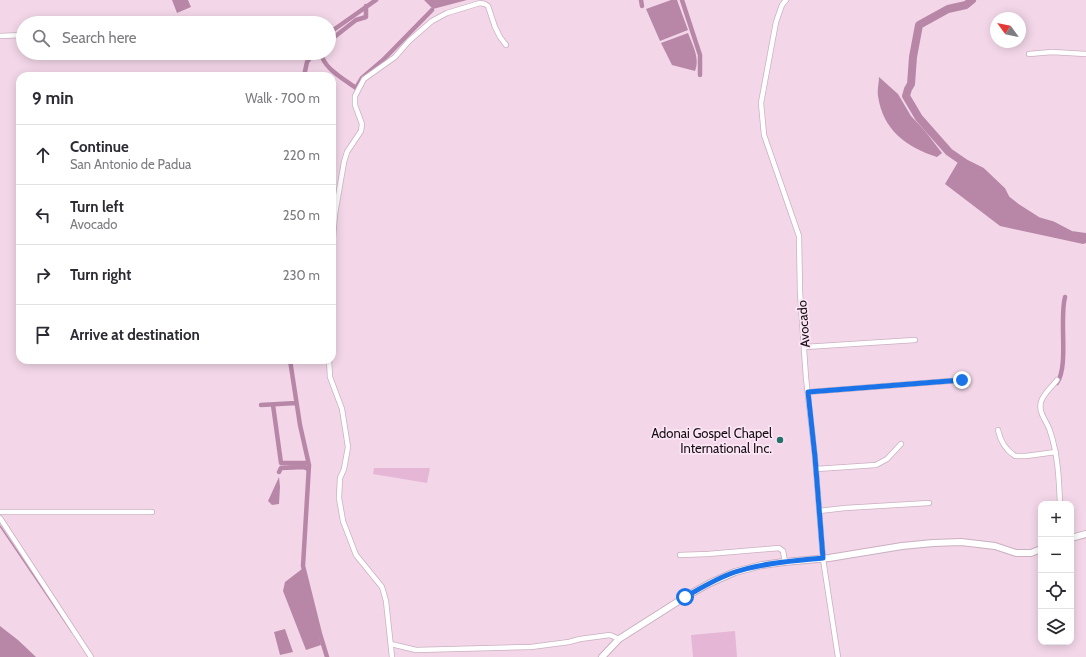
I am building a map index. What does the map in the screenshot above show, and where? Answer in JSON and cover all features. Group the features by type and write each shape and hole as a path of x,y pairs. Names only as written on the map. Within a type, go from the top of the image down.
{"street":[{"name":"Avocado","path":"786,0 782,5 776,22 761,102 764,136 800,236 800,292 808,392 820,511 823,558 838,657"},
{"path":"336,204 344,162 348,152 361,131 362,124 355,105 355,96 364,79 395,57 409,41 432,21 447,13 480,3 488,6 495,27 506,45"},
{"path":"0,36 16,35"},
{"path":"1029,54 1052,52 1086,54"},
{"path":"804,347 915,340"},
{"path":"329,364 330,377 342,410 348,447 344,469 340,478 339,498 343,521 356,555 382,587 386,601 392,657"},
{"path":"808,392 962,380"},
{"path":"1057,380 1040,403 1041,413 1049,428 1056,452 1060,501"},
{"path":"998,430 1000,438 1015,456 1056,452"},
{"path":"816,469 876,465 887,460 901,444"},
{"path":"820,511 929,503"},
{"path":"0,512 152,512"},
{"path":"0,518 91,657"},
{"path":"1074,537 1086,534"},
{"path":"602,657 619,639 654,616 710,583 735,572 762,565 940,542 962,542 988,545 1016,553 1031,553 1038,550"},
{"path":"680,555 779,548 783,551 785,562"},
{"path":"391,644 416,650 531,647 610,635 619,639"}],"shaded area":[{"path":"172,0 188,0 191,7 177,13"},
{"path":"424,0 467,0 433,9"},
{"path":"671,0 677,0 688,30 660,41 646,9"},
{"path":"688,33 694,47 697,61 695,71 672,65 661,43"},
{"path":"879,77 898,94 911,116 942,153 937,157 915,148 898,136 891,128 881,108 878,94"},
{"path":"958,162 975,170 976,173 984,174 996,188 1004,201 1014,210 1070,236 1086,238 1086,243 1083,244 1000,226 945,184"},
{"path":"374,468 430,468 427,483 373,474"},
{"path":"279,477 279,504 272,505 268,501"},
{"path":"302,569 321,645 306,650 283,591 285,582"},
{"path":"0,626 18,640 36,657 0,657"},
{"path":"285,629 293,652 280,655 274,632"},
{"path":"735,631 737,657 693,657 691,635"}],"waterway":[{"path":"336,28 376,0"},
{"path":"641,0 642,6"},
{"path":"682,0 700,55 700,75"},
{"path":"972,0 966,5 948,9 919,25 913,57 911,84 906,96 919,118 949,152 965,163 981,171 1002,191 1006,199 1016,207 1038,221 1052,225 1071,235 1086,237"},
{"path":"336,36 356,20 366,17 366,6"},
{"path":"336,73 356,88 362,78 383,60 432,10"},
{"path":"305,72 309,60"},
{"path":"324,60 335,72"},
{"path":"1057,383 1061,375 1062,365 1063,306 1065,297"},
{"path":"291,364 300,425 309,465 303,566 327,657"},
{"path":"261,405 296,403"},
{"path":"273,405 281,463 308,463"},
{"path":"279,472 281,468 304,467 308,469"},
{"path":"0,526 72,632"}],"place":[{"name":"Adonai Gospel Chapel International Inc.","path":"780,440"}],"route":[{"path":"685,597 710,583 735,572 762,565 823,558 808,392 842,388 962,380"}]}
